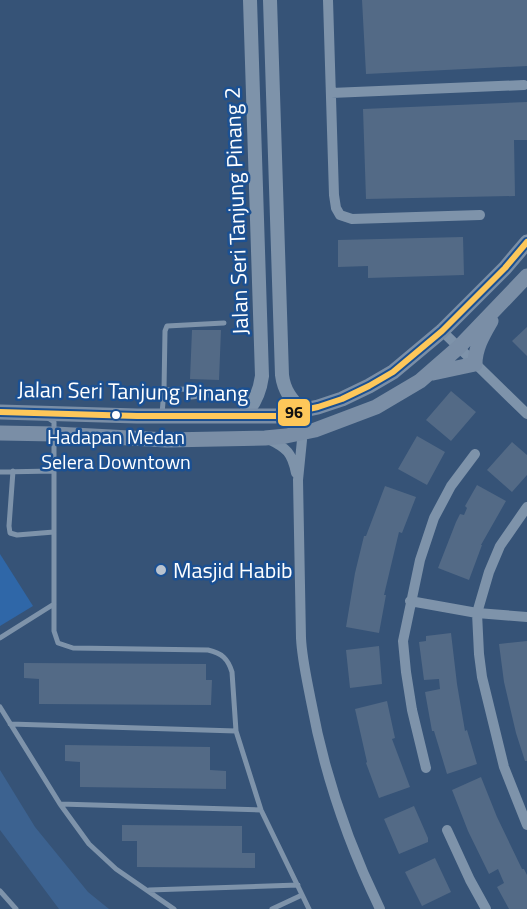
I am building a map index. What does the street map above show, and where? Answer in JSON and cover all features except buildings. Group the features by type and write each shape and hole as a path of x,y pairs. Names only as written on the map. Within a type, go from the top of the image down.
{"main road":[{"name":"Jalan Seri Tanjung Pinang","path":"0,412 276,416 342,399 393,372 442,331 505,268 527,242"},
{"name":"Jalan Seri Tanjung Pinang","path":"0,433 166,440 265,438 300,434 331,425 376,407 430,374 527,276"},
{"path":"430,374 475,364 478,344 499,306"}],"street":[{"name":"Jalan Seri Tanjung Pinang 2","path":"244,415 258,394 262,376 250,0"},
{"name":"Jalan Seri Tanjung Pinang 2","path":"270,0 282,375 287,393 302,411"},
{"path":"328,0 334,195 336,208 340,215 352,219 480,215"},
{"path":"331,93 524,85"},
{"path":"442,331 527,414"},
{"path":"276,416 284,418 297,429 302,446 298,480 302,647 317,735 342,822 380,909"},
{"path":"265,438 289,453 298,480"},
{"path":"426,768 412,710 403,641 420,560 434,518 451,486 475,453"},
{"path":"527,507 500,546 489,572 477,613 482,676 504,767 527,825"},
{"path":"411,601 477,613 527,618"},
{"path":"447,830 486,909"}],"lane":[{"path":"162,416 167,326 224,323"},
{"path":"164,390 184,389 191,397 219,394"},
{"path":"39,413 54,422 55,434 54,631 58,643 73,648 208,650 224,656 230,663 232,672 236,731 261,810 309,909"},
{"path":"13,471 10,533 17,535 54,532"},
{"path":"0,472 54,471"},
{"path":"0,638 54,604"},
{"path":"0,707 60,804 89,844 116,869 174,909"},
{"path":"10,724 236,731"},
{"path":"60,804 261,810"},
{"path":"147,890 298,885"},
{"path":"0,891 16,909"},
{"path":"272,909 302,895"}],"shaded area":[{"path":"0,554 33,606 0,626"},
{"path":"0,770 35,827 88,892 109,909 59,909 0,830"}],"transit line":[{"name":"96","path":"0,412 137,416 276,416 318,407 342,399 393,372 442,331 505,268 527,242"}],"place":[{"name":"Hadapan Medan Selera Downtown","path":"116,415"},
{"name":"Masjid Habib","path":"161,570"}]}
